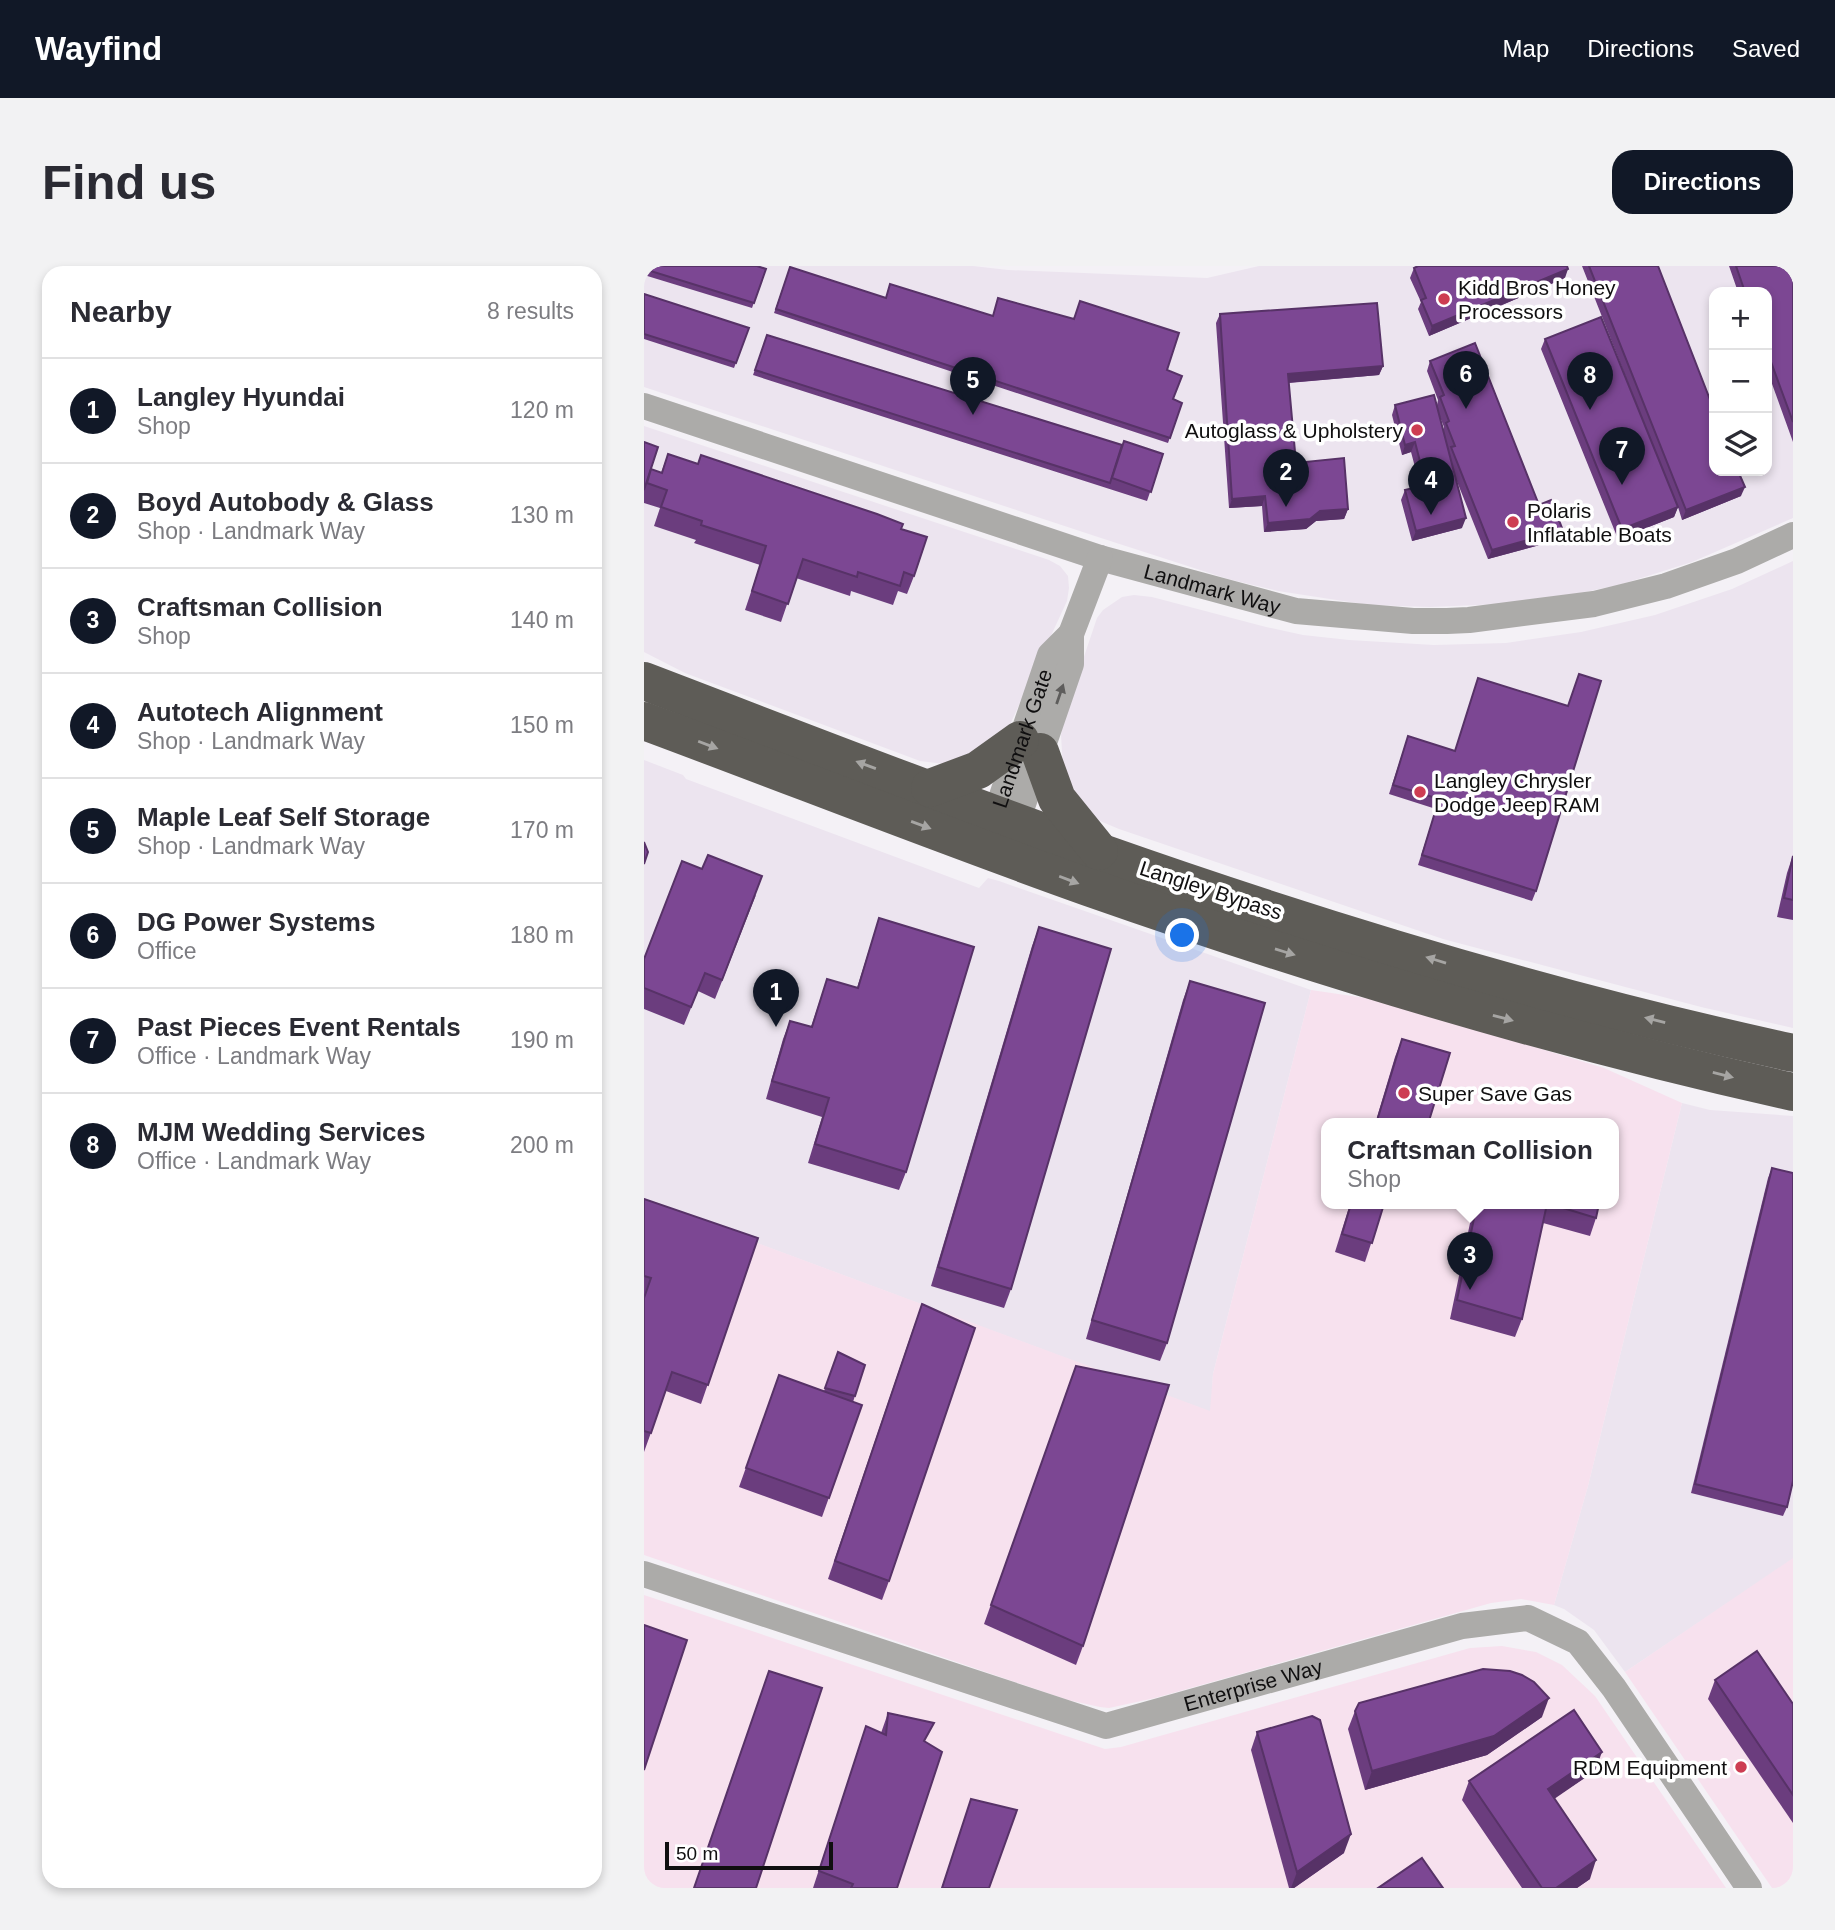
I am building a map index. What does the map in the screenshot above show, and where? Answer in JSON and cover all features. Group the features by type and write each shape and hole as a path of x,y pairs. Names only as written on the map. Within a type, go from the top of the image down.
{"highway":[{"name":"Langley Bypass","path":"644,681 930,788 1000,835 1101,852 1252,904 1441,962 1558,995 1793,1053"},
{"name":"Langley Bypass","path":"644,721 1000,835 1232,936 1452,1004 1598,1044 1793,1091"},
{"path":"930,788 1030,746 1057,799 1101,852"}],"street":[{"name":"Landmark Way","path":"644,406 1100,558 1296,611 1413,621 1469,620 1594,604 1667,586 1737,561 1793,535"},
{"name":"Landmark Gate","path":"1000,835 1030,746 1071,664 1071,634 1100,558"},
{"name":"Enterprise Way","path":"644,1574 1106,1726 1462,1626 1528,1618 1578,1642 1614,1688 1749,1888"}],"shaded area":[{"path":"644,266 973,266 1008,270 1207,278 1259,266 1793,266 1793,518 1692,562 1619,585 1502,604 1430,607 1369,605 1278,591 1228,579 644,387"},
{"path":"644,426 1049,560 1060,566 1068,576 1067,601 1007,731 998,744 944,764 920,761 685,673 644,652"},
{"name":"Langley Chrysler Dodge Jeep RAM","path":"1793,561 1793,1028 1701,1007 1443,939 1119,829 1084,810 1063,768 1061,735 1064,716 1097,618 1103,610 1122,597 1152,597 1303,635 1434,645 1506,643 1581,632 1655,615 1732,589"},
{"path":"644,760 683,775 686,779 979,888 988,878 999,881 1311,990 1213,1374 1211,1412 644,1201"},
{"path":"1311,990 1379,1000 1604,1068 1682,1103 1588,1486 1554,1605 1521,1599 1491,1603 1155,1698 1109,1708 1068,1700 644,1555 644,1201 1210,1411 1213,1374"},
{"path":"1682,1103 1710,1110 1793,1116 1793,1559 1625,1672 1594,1630 1554,1605 1588,1486"},
{"path":"1793,1558 1793,1888 1772,1888 1625,1672"},
{"path":"644,1595 1105,1749 1121,1747 1470,1648 1502,1646 1536,1652 1562,1665 1595,1696 1726,1888 644,1888"}],"building":[{"path":"644,266 757,266 766,269 754,303 644,269"},
{"path":"1567,266 1568,269 1432,326 1421,300 1426,298 1414,268"},
{"path":"1589,266 1658,266 1709,397 1709,476 1740,476 1745,487 1686,510"},
{"path":"1736,266 1793,266 1793,422 1772,365 1772,287 1743,287"},
{"path":"790,267 886,298 890,284 993,316 998,298 1074,319 1080,301 1179,333 1167,370 1182,376 1173,399 1182,403 1170,438 776,309"},
{"path":"644,294 749,328 736,363 644,334"},
{"path":"1377,303 1383,366 1288,374 1296,463 1344,458 1348,509 1320,511 1310,519 1268,523 1265,496 1232,499 1220,314"},
{"path":"1601,317 1678,507 1622,529 1545,339"},
{"path":"767,335 1122,445 1110,483 755,370"},
{"path":"1475,343 1539,505 1551,500 1562,528 1492,550 1451,447 1455,446 1440,397 1444,395 1430,361"},
{"path":"1434,395 1466,518 1416,531 1405,490 1426,485 1415,442 1405,445 1395,405"},
{"path":"1124,441 1163,454 1151,492 1112,478"},
{"path":"644,442 658,447 644,490"},
{"path":"668,454 698,464 701,455 903,524 901,529 927,537 914,576 904,572 900,586 858,572 857,577 803,559 788,604 752,591 766,546 701,525 702,521 661,507 667,490 647,483 651,469 662,473"},
{"path":"1579,674 1601,681 1536,891 1422,855 1439,799 1393,785 1408,736 1455,751 1478,678 1568,706"},
{"path":"644,842 648,852 644,864"},
{"path":"708,855 762,876 722,980 705,973 691,1007 644,988 644,959 682,861 702,869"},
{"path":"1793,856 1793,900 1784,898"},
{"path":"879,918 974,947 906,1172 815,1144 829,1098 772,1081 790,1021 812,1027 827,979 858,988"},
{"path":"1039,927 1111,949 1011,1289 938,1267"},
{"path":"1190,981 1265,1003 1167,1343 1092,1320"},
{"path":"1402,1039 1450,1053 1430,1118 1378,1118"},
{"path":"1772,1168 1793,1173 1793,1481 1787,1507 1695,1484"},
{"path":"644,1199 758,1238 708,1385 672,1372 651,1433 644,1431 644,1298 651,1278 644,1276"},
{"path":"1350,1209 1382,1209 1372,1243 1342,1234"},
{"path":"1476,1209 1546,1209 1522,1319 1457,1300"},
{"path":"1566,1209 1598,1209 1596,1218"},
{"path":"922,1304 975,1328 889,1581 835,1561"},
{"path":"838,1352 865,1365 855,1396 825,1388"},
{"path":"1076,1366 1169,1385 1083,1646 991,1605"},
{"path":"779,1375 862,1405 829,1498 746,1468"},
{"path":"644,1625 687,1640 644,1770"},
{"path":"1757,1651 1793,1704 1793,1795 1715,1680"},
{"path":"1483,1669 1510,1671 1522,1675 1534,1682 1549,1698 1494,1736 1372,1771 1355,1711 1359,1703"},
{"path":"769,1671 822,1688 756,1888 694,1888"},
{"path":"1574,1710 1602,1752 1548,1789 1596,1860 1556,1888 1542,1888 1469,1781"},
{"path":"888,1713 934,1723 924,1741 942,1752 897,1888 851,1888 853,1884 819,1871 866,1726 886,1735"},
{"path":"1312,1716 1320,1720 1351,1834 1297,1872 1257,1732"},
{"path":"971,1799 1017,1810 989,1888 942,1888"},
{"path":"1422,1858 1443,1888 1378,1888"}],"place":[{"name":"Kidd Bros Honey Processors","path":"1444,299"},
{"name":"DG Power Systems","path":"1466,409"},
{"name":"MJM Wedding Services","path":"1590,410"},
{"name":"Maple Leaf Self Storage","path":"973,415"},
{"name":"Autoglass & Upholstery","path":"1417,430"},
{"name":"Past Pieces Event Rentals","path":"1622,485"},
{"name":"Boyd Autobody & Glass","path":"1286,507"},
{"name":"Autotech Alignment","path":"1431,515"},
{"name":"Polaris Inflatable Boats","path":"1513,522"},
{"name":"Langley Chrysler Dodge Jeep RAM","path":"1420,792"},
{"name":"Langley Hyundai","path":"776,1027"},
{"name":"Super Save Gas","path":"1404,1093"},
{"name":"Craftsman Collision","path":"1470,1290"},
{"name":"RDM Equipment","path":"1741,1767"}]}
